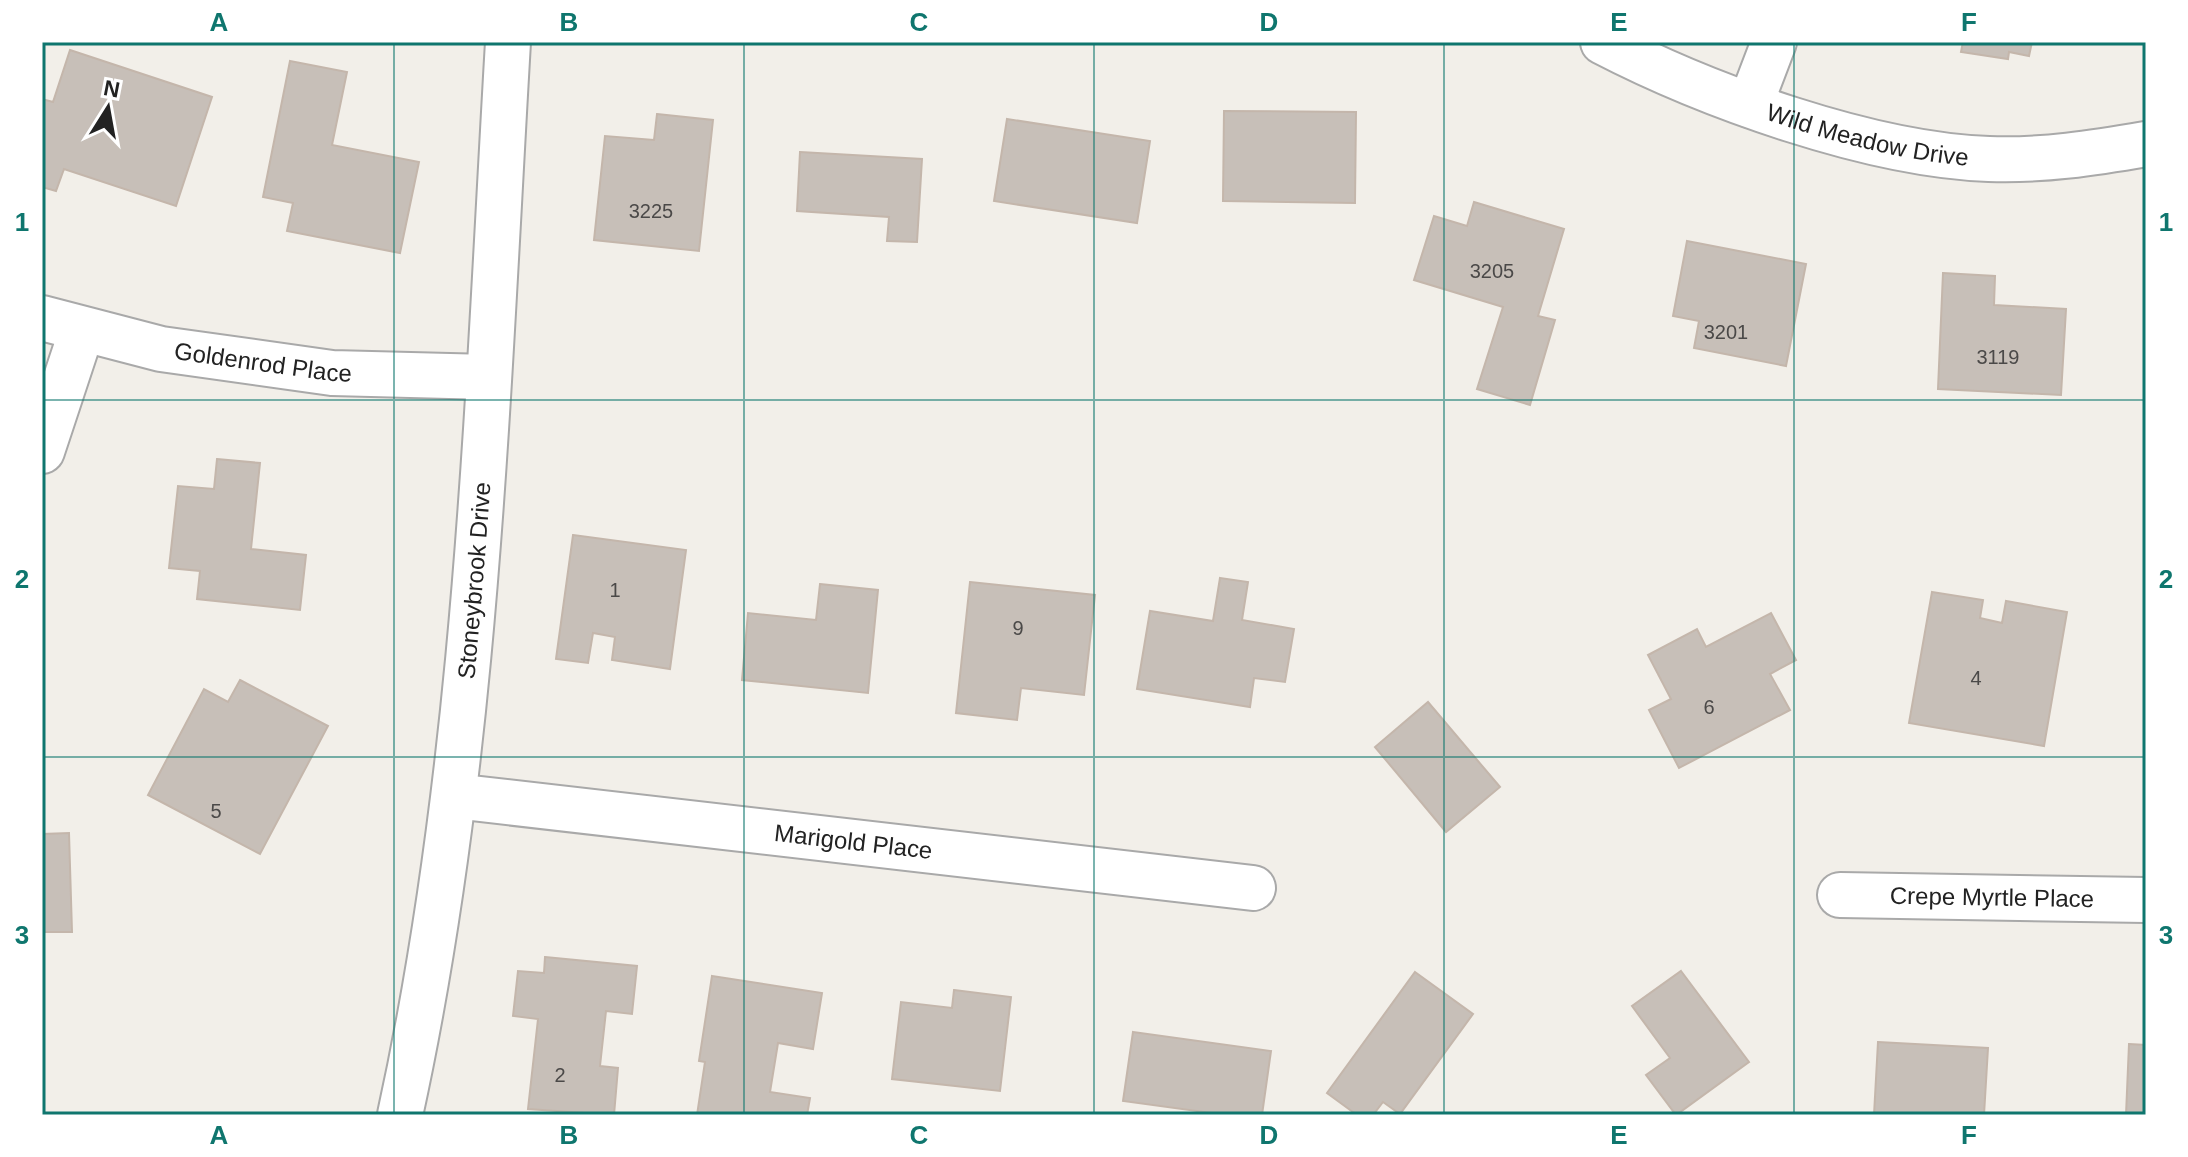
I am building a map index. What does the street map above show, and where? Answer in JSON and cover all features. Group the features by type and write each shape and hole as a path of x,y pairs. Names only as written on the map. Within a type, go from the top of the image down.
{"street":[{"name":"Stoneybrook Drive","path":"400,1115 430,961 454,796 489,377 508,42"},
{"name":"Wild Meadow Drive","path":"1603,42 1695,85 1750,105 1888,144 1988,159 2045,158 2146,144"},
{"path":"1750,105 1774,42"},
{"name":"Goldenrod Place","path":"62,324 161,349 332,373 489,377"},
{"path":"42,451 62,324"},
{"name":"Marigold Place","path":"454,796 1253,888"},
{"name":"Crepe Myrtle Place","path":"1840,895 2146,900"}],"building":[{"path":"1963,42 2032,42 2029,56 2009,52 2008,59 1961,52"},
{"path":"70,50 212,97 176,206 64,169 56,191 42,187 42,99 53,102"},
{"path":"290,61 347,72 332,145 419,162 400,253 287,231 293,203 263,197"},
{"path":"1224,111 1356,112 1355,203 1223,201"},
{"path":"657,114 713,120 699,251 594,240 605,136 654,140"},
{"path":"1007,119 1150,141 1137,223 994,201"},
{"path":"800,152 922,159 917,242 887,241 889,217 797,211"},
{"path":"1474,202 1564,229 1538,316 1555,320 1530,405 1477,389 1503,307 1414,280 1434,216 1467,226"},
{"path":"1687,241 1806,264 1786,366 1694,348 1699,321 1673,316"},
{"path":"1943,273 1995,276 1994,305 2066,309 2061,395 1938,389"},
{"path":"217,459 260,463 251,549 306,555 300,610 197,599 200,571 169,568 178,486 214,489"},
{"path":"573,535 686,550 670,669 612,660 615,637 593,633 588,663 556,659"},
{"path":"1220,578 1248,582 1242,620 1294,629 1285,682 1254,678 1250,707 1137,689 1150,611 1213,621"},
{"path":"970,582 1095,595 1084,695 1021,688 1017,720 956,713"},
{"path":"820,584 878,590 868,693 742,680 748,613 816,620"},
{"path":"1932,592 1983,600 1980,618 2002,623 2006,601 2067,612 2044,746 1909,723"},
{"path":"1771,613 1796,660 1770,674 1790,710 1679,768 1649,710 1671,699 1648,655 1697,629 1706,647"},
{"path":"240,680 328,726 260,854 148,795 204,689 228,702"},
{"path":"1428,702 1500,787 1446,832 1375,747"},
{"path":"69,833 72,932 42,932 42,834"},
{"path":"545,957 637,966 632,1014 606,1011 600,1066 618,1068 614,1115 528,1109 538,1019 513,1016 518,971 544,973"},
{"path":"1681,971 1749,1062 1676,1115 1646,1075 1670,1058 1632,1006"},
{"path":"1415,972 1473,1014 1400,1114 1383,1102 1373,1115 1357,1115 1327,1093"},
{"path":"712,976 822,993 813,1049 778,1043 770,1092 810,1098 807,1115 697,1115 705,1062 699,1061"},
{"path":"954,990 1011,997 1000,1091 892,1079 901,1002 952,1008"},
{"path":"1133,1032 1271,1051 1262,1115 1226,1115 1123,1101"},
{"path":"1878,1042 1988,1048 1984,1115 1874,1115"},
{"path":"2129,1044 2146,1045 2146,1115 2126,1115"}]}
